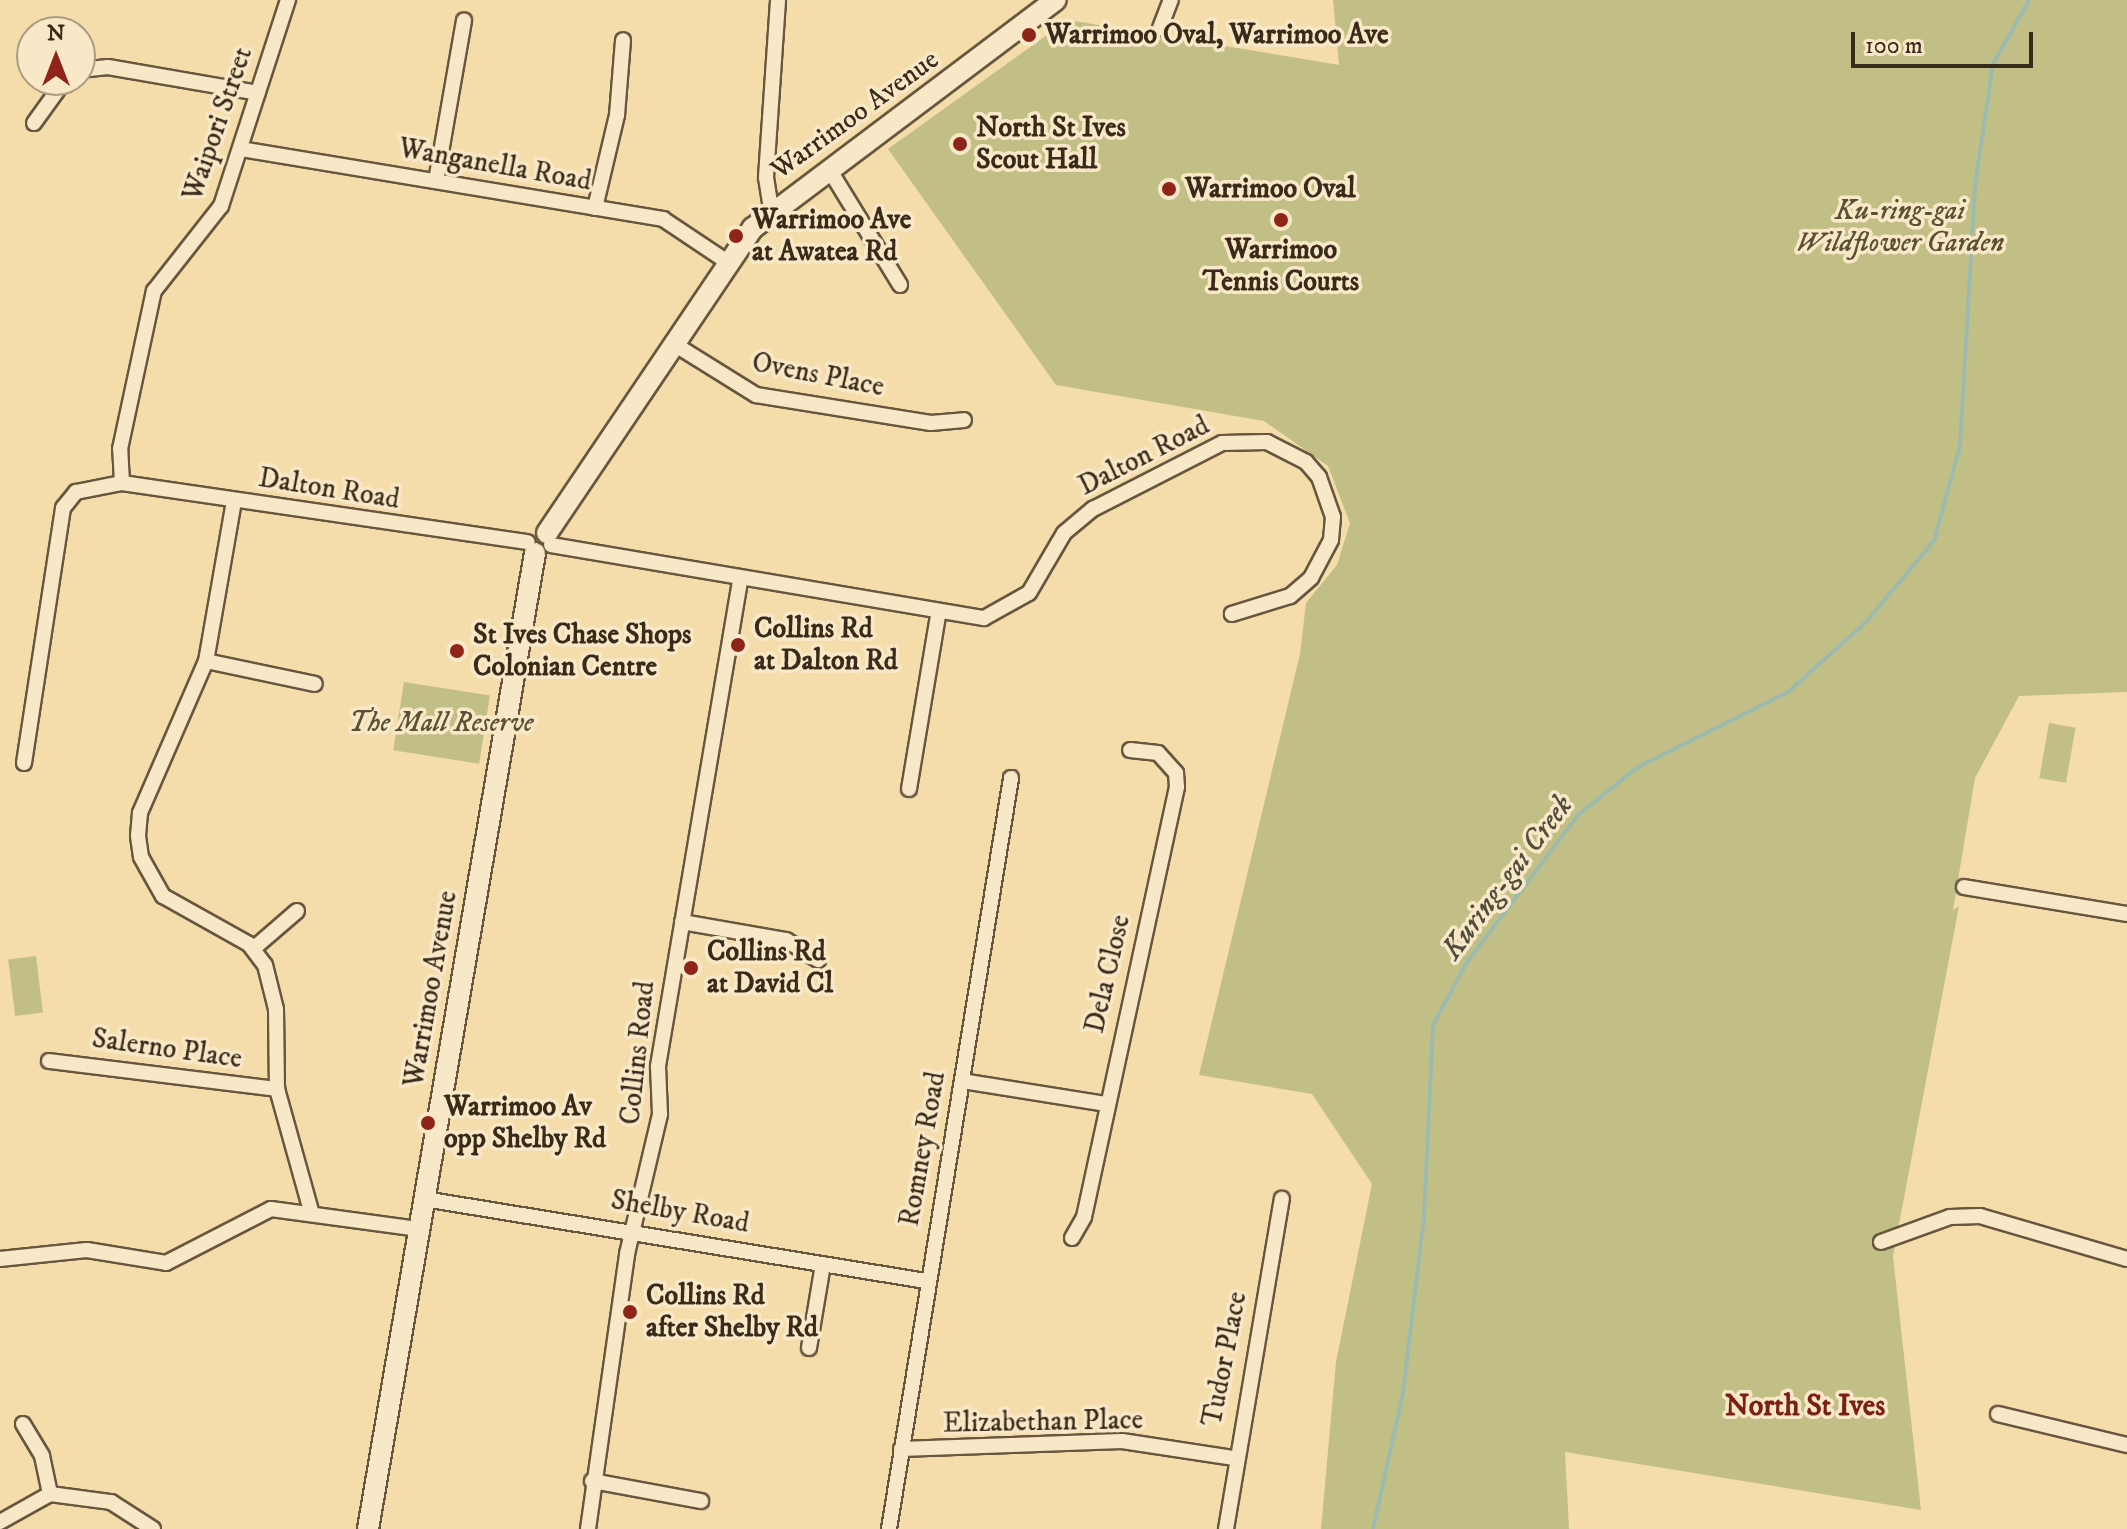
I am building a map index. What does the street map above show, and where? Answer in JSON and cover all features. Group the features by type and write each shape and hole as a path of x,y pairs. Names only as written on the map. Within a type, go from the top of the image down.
{"street":[{"name":"Waipori Street","path":"122,483 120,449 154,291 210,224 241,149 288,0"},
{"path":"771,209 766,177 778,0"},
{"name":"Warrimoo Avenue","path":"368,1529 540,543 729,263 771,209 1056,0"},
{"path":"1160,28 1171,0"},
{"path":"436,181 464,20"},
{"path":"595,208 617,115 623,40"},
{"path":"96,68 108,67 258,93"},
{"path":"34,123 53,96"},
{"name":"Wanganella Road","path":"241,149 663,219 729,263"},
{"path":"829,169 900,285"},
{"name":"Ovens Place","path":"674,344 756,395 931,423 964,420"},
{"name":"Dalton Road","path":"122,483 540,543 740,582 938,615 984,618 1013,608 1077,519 1222,443 1267,442 1290,451 1319,477 1333,517 1331,540 1311,578 1290,596 1232,614"},
{"path":"24,763 63,508 76,492 122,483"},
{"path":"234,501 206,661 140,813 141,857 163,896 253,949 273,986 277,1089 311,1211"},
{"name":"Collins Road","path":"588,1529 592,1481 635,1230 660,1114 658,1066 740,582"},
{"path":"909,789 938,615"},
{"path":"206,661 315,684"},
{"name":"Dela Close","path":"1072,1238 1084,1217 1177,787 1176,773 1158,753 1130,750"},
{"name":"Romney Road","path":"889,1529 926,1281 1011,778"},
{"path":"1964,887 2127,914"},
{"path":"253,949 297,911"},
{"path":"682,922 786,940 818,960"},
{"name":"Salerno Place","path":"49,1061 277,1089"},
{"path":"962,1081 1106,1104"},
{"name":"Shelby Road","path":"424,1199 635,1230 926,1281"},
{"name":"Tudor Place","path":"1226,1529 1233,1458 1282,1199"},
{"path":"0,1259 87,1250 166,1263 271,1209 311,1211 418,1229"},
{"path":"1881,1242 1950,1217 1980,1216 2127,1259"},
{"path":"809,1348 823,1264"},
{"path":"1998,1414 2127,1445"},
{"path":"23,1424 42,1456 50,1494"},
{"name":"Elizabethan Place","path":"901,1449 1122,1441 1233,1458"},
{"path":"592,1481 701,1501"},
{"path":"0,1522 50,1494 111,1502 153,1529"}],"green space":[{"name":"Ku-ring-gai Wildflower Garden","path":"1333,0 2127,0 2127,692 2019,696 1975,778 1953,910 1959,906 1893,1256 1921,1510 1565,1452 1569,1529 1321,1529 1336,1362 1372,1184 1312,1094 1199,1075 1300,654 1306,603 1337,565 1350,523 1328,466 1264,421 1056,385 888,149 1068,20 1339,65"},
{"name":"The Mall Reserve","path":"404,682 490,696 479,764 393,750"},
{"path":"2049,723 2076,728 2066,783 2039,778"},
{"path":"36,956 43,1013 15,1016 8,959"}],"waterway":[{"name":"Kuring-gai Creek","path":"1373,1529 1403,1393 1424,1216 1433,1025 1467,962 1578,815 1638,767 1788,692 1866,622 1934,541 1960,446 1975,185 1993,64 2029,0"}],"place":[{"name":"Warrimoo Oval, Warrimoo Ave","path":"1029,35"},
{"name":"North St Ives Scout Hall","path":"960,144"},
{"name":"Warrimoo Oval","path":"1169,189"},
{"name":"Warrimoo Tennis Courts","path":"1281,220"},
{"name":"Warrimoo Ave at Awatea Rd","path":"736,236"},
{"name":"Collins Rd at Dalton Rd","path":"738,645"},
{"name":"St Ives Chase Shops Colonian Centre","path":"457,651"},
{"name":"Collins Rd at David Cl","path":"691,968"},
{"name":"Warrimoo Av opp Shelby Rd","path":"428,1123"},
{"name":"Collins Rd after Shelby Rd","path":"630,1312"}],"district":[{"name":"North St Ives","path":"1805,1407"}]}
